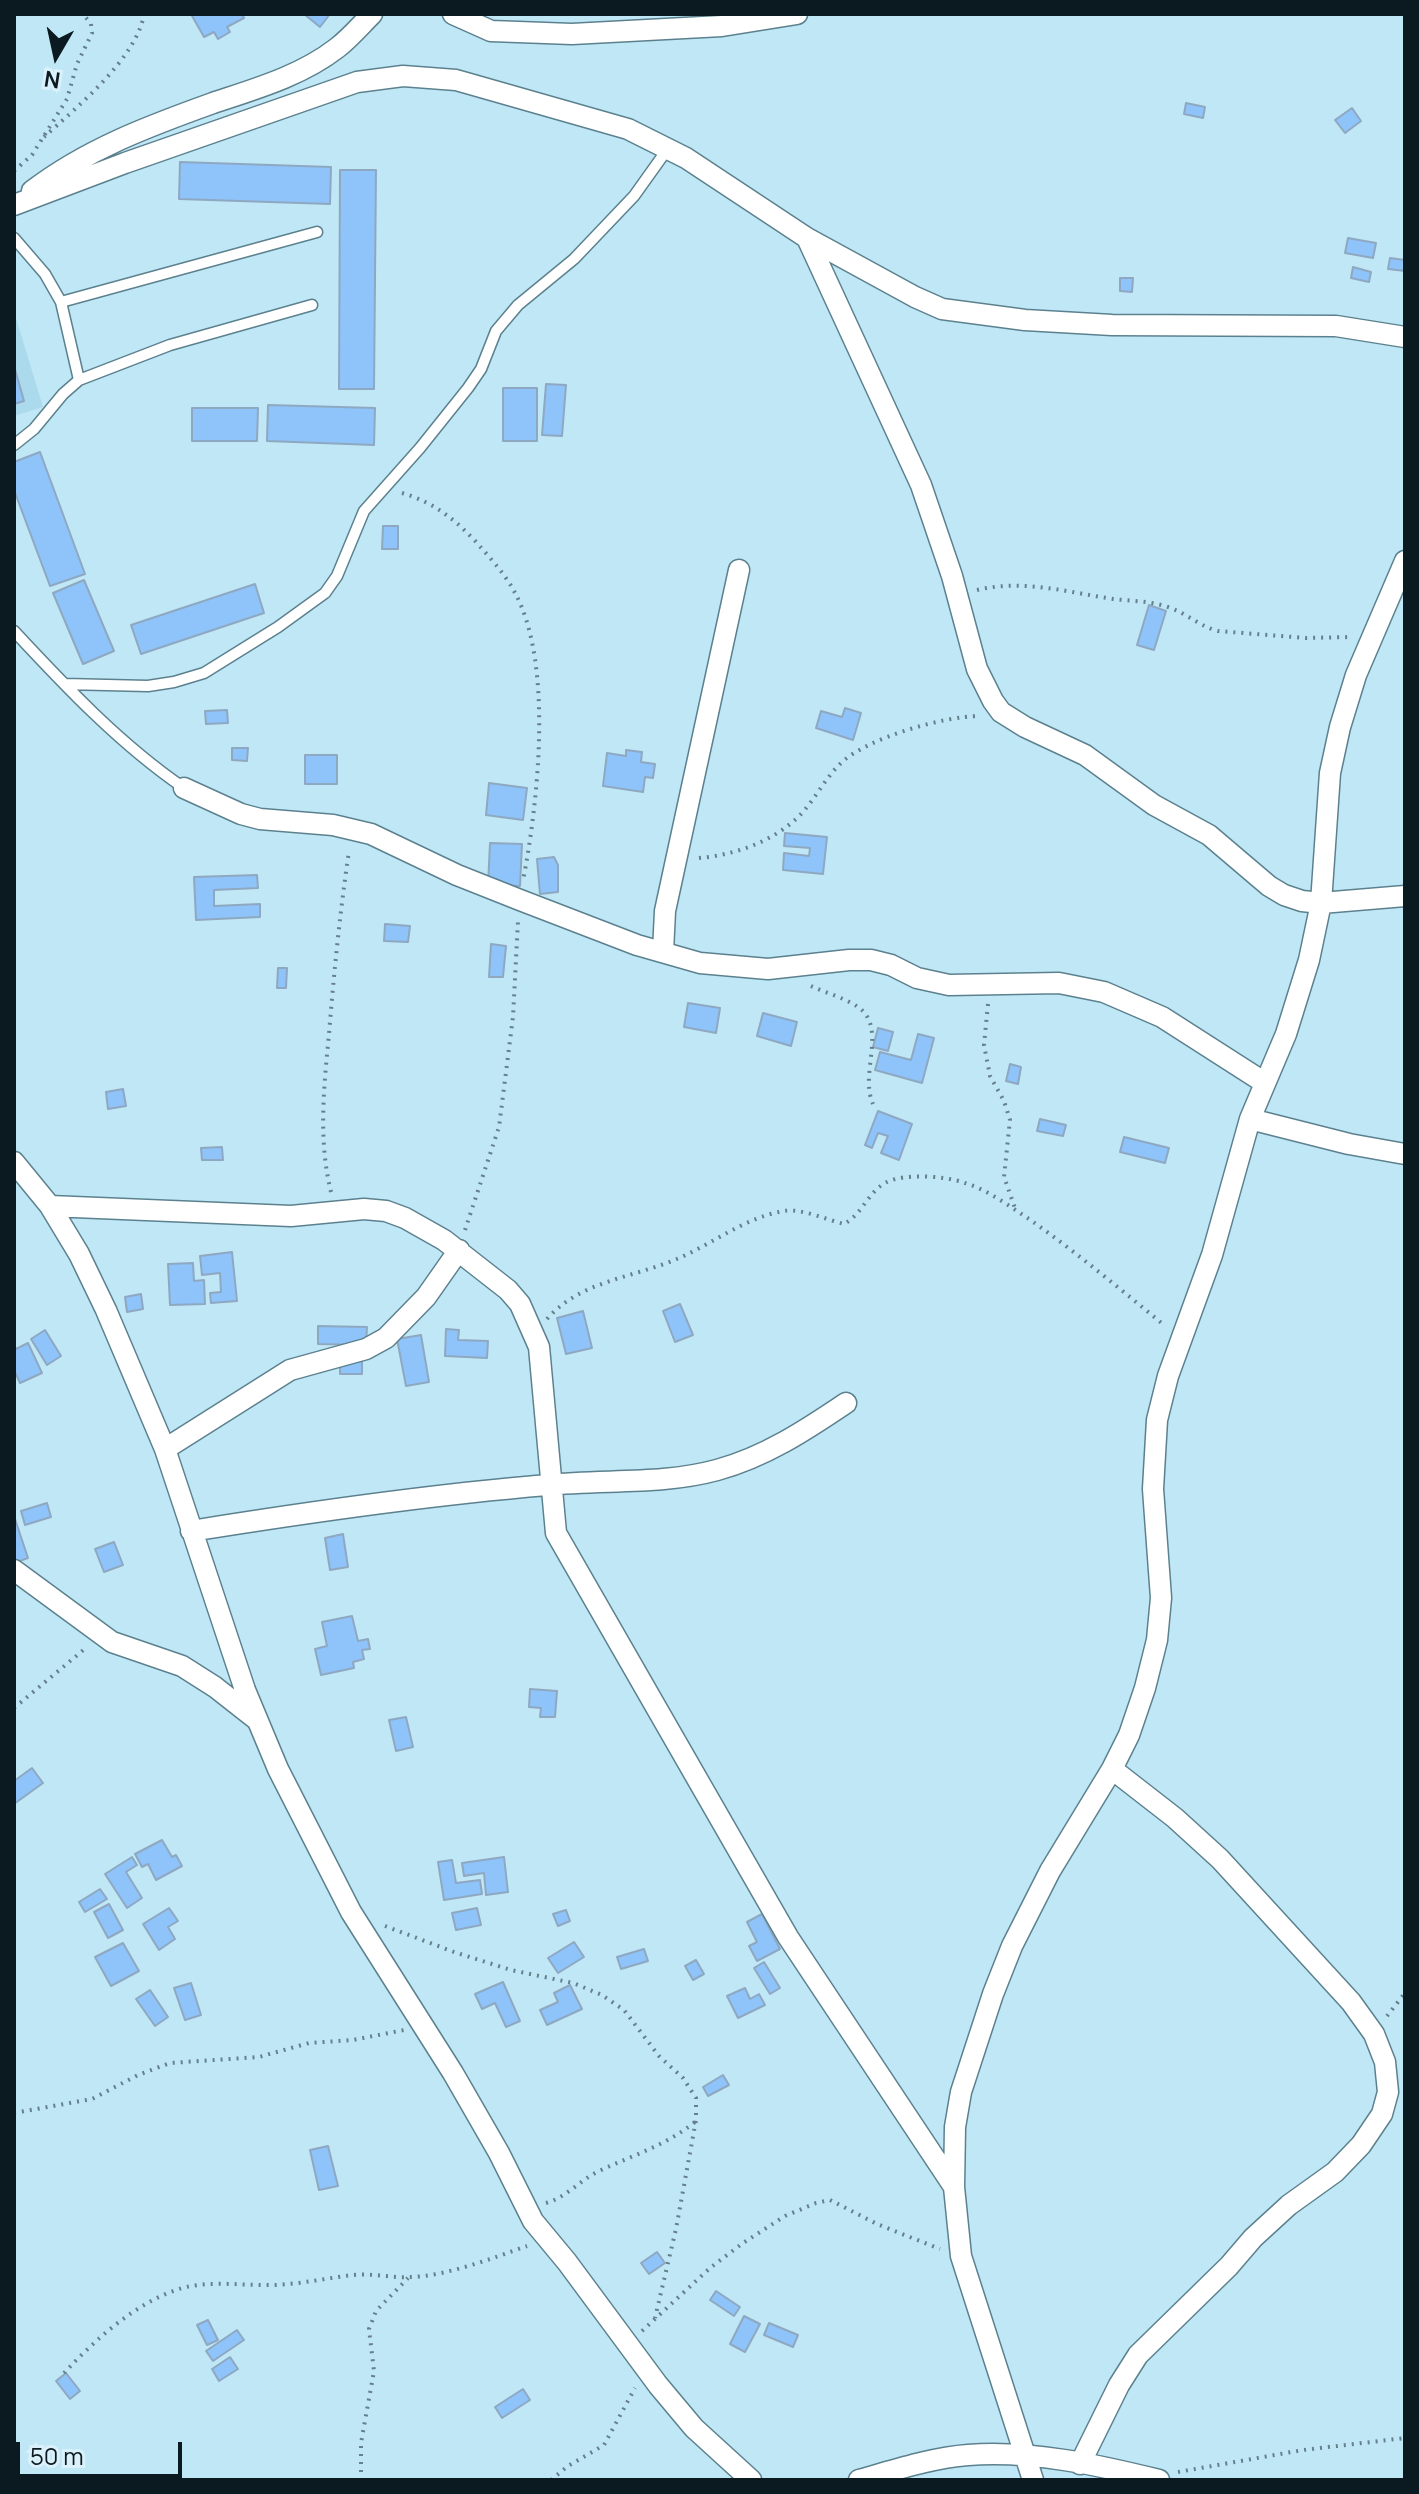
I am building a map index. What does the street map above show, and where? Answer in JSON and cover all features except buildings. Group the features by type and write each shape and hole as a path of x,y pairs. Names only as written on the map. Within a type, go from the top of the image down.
{"street":[{"path":"14,205 92,151 318,61 338,48 372,14"},
{"path":"453,14 491,31 559,34 722,26 797,14"},
{"path":"14,205 357,82 381,77 431,76 583,115 628,129 669,147 807,238 942,309 971,315 1112,325 1336,326 1405,337"},
{"path":"807,238 921,485 933,515 977,669 993,701 1010,719 1085,755 1154,805 1209,835 1269,886 1302,901 1321,903 1405,896"},
{"path":"1033,2480 961,2256 954,2187 955,2127 961,2092 1012,1946 1050,1871 1112,1769 1137,1711 1157,1640 1161,1598 1153,1489 1157,1420 1168,1376 1212,1255 1250,1119 1296,1003 1321,903 1330,773 1344,714 1356,675 1405,561"},
{"path":"663,952 665,911 739,570"},
{"path":"184,788 260,819 333,825 386,840 457,875 520,900 637,945 700,963 768,969 871,960 928,981 949,985 1059,983 1104,992 1162,1017 1265,1083"},
{"path":"1250,1119 1405,1154"},
{"path":"14,1162 50,1206 79,1254 106,1310 165,1449 245,1690 278,1769 351,1912 499,2153 524,2206 694,2428 751,2480"},
{"path":"50,1206 291,1216 364,1209 386,1211 405,1218 459,1250 508,1290 520,1304 535,1333 541,1364 556,1533 788,1937 954,2187"},
{"path":"165,1449 290,1370 366,1349 386,1338 426,1297 459,1250"},
{"path":"191,1531 359,1504 550,1484 682,1478 718,1470 794,1438 846,1403"},
{"path":"14,1570 68,1607 100,1634 123,1647 182,1666 258,1720"},
{"path":"1080,2464 1119,2385 1138,2355 1229,2266 1253,2238 1289,2205 1335,2172 1382,2114 1388,2092 1385,2062 1374,2034 1351,2002 1220,1859 1175,1818 1112,1769"},
{"path":"859,2480 933,2460 971,2455 1024,2456 1153,2479"}],"lane":[{"path":"65,684 148,686 204,673 278,627 325,593 337,576 364,511 468,388 481,369 496,331 518,305 574,259 634,196 669,147"},
{"path":"61,302 317,232"},
{"path":"14,238 45,274 61,302 79,380"},
{"path":"14,445 34,429 79,380 170,345 312,305"},
{"path":"14,631 153,767 184,788"}],"path":[{"path":"14,171 32,155 67,99 77,64 91,36 92,27 83,14"},
{"path":"40,141 74,111 115,66 136,39 144,14"},
{"path":"385,487 426,500 458,523 489,558 515,592 529,630 538,677 533,824 520,900 513,1017 499,1127 459,1250"},
{"path":"957,597 1000,585 1023,585 1155,603 1173,609 1204,628 1218,631 1306,638 1374,636"},
{"path":"676,860 736,852 784,828 800,816 843,761 870,745 943,720 976,716 1010,719"},
{"path":"336,1212 326,1171 324,1087 337,935 352,829"},
{"path":"809,985 856,1005 873,1024 867,1076 868,1094 873,1104"},
{"path":"990,986 984,1045 990,1076 1004,1101 1010,1120 1004,1177 1007,1192 1017,1211"},
{"path":"535,1333 555,1310 583,1291 669,1263 756,1218 789,1210 844,1224 856,1218 871,1195 886,1182 909,1176 963,1182 991,1194 1064,1244 1182,1340"},
{"path":"14,1708 100,1634"},
{"path":"351,1912 454,1952 511,1970 573,1983 602,1995 624,2010 659,2056 683,2078 696,2098 696,2120 676,2229 655,2318"},
{"path":"1374,2034 1405,1993"},
{"path":"14,2113 92,2099 138,2075 170,2063 259,2057 309,2043 397,2033 422,2025"},
{"path":"524,2206 562,2198 598,2171 659,2147 696,2120"},
{"path":"628,2345 710,2268 743,2243 785,2216 816,2203 830,2200 877,2224 961,2256"},
{"path":"64,2373 86,2350 121,2322 146,2305 181,2289 204,2284 276,2285 356,2274 408,2278 490,2259 547,2238"},
{"path":"361,2480 361,2443 374,2371 369,2341 372,2320 385,2301 408,2278"},
{"path":"551,2480 604,2445 645,2367"},
{"path":"1153,2479 1303,2450 1405,2438"}],"shaded area":[{"path":"14,319 43,407 14,416"}]}
